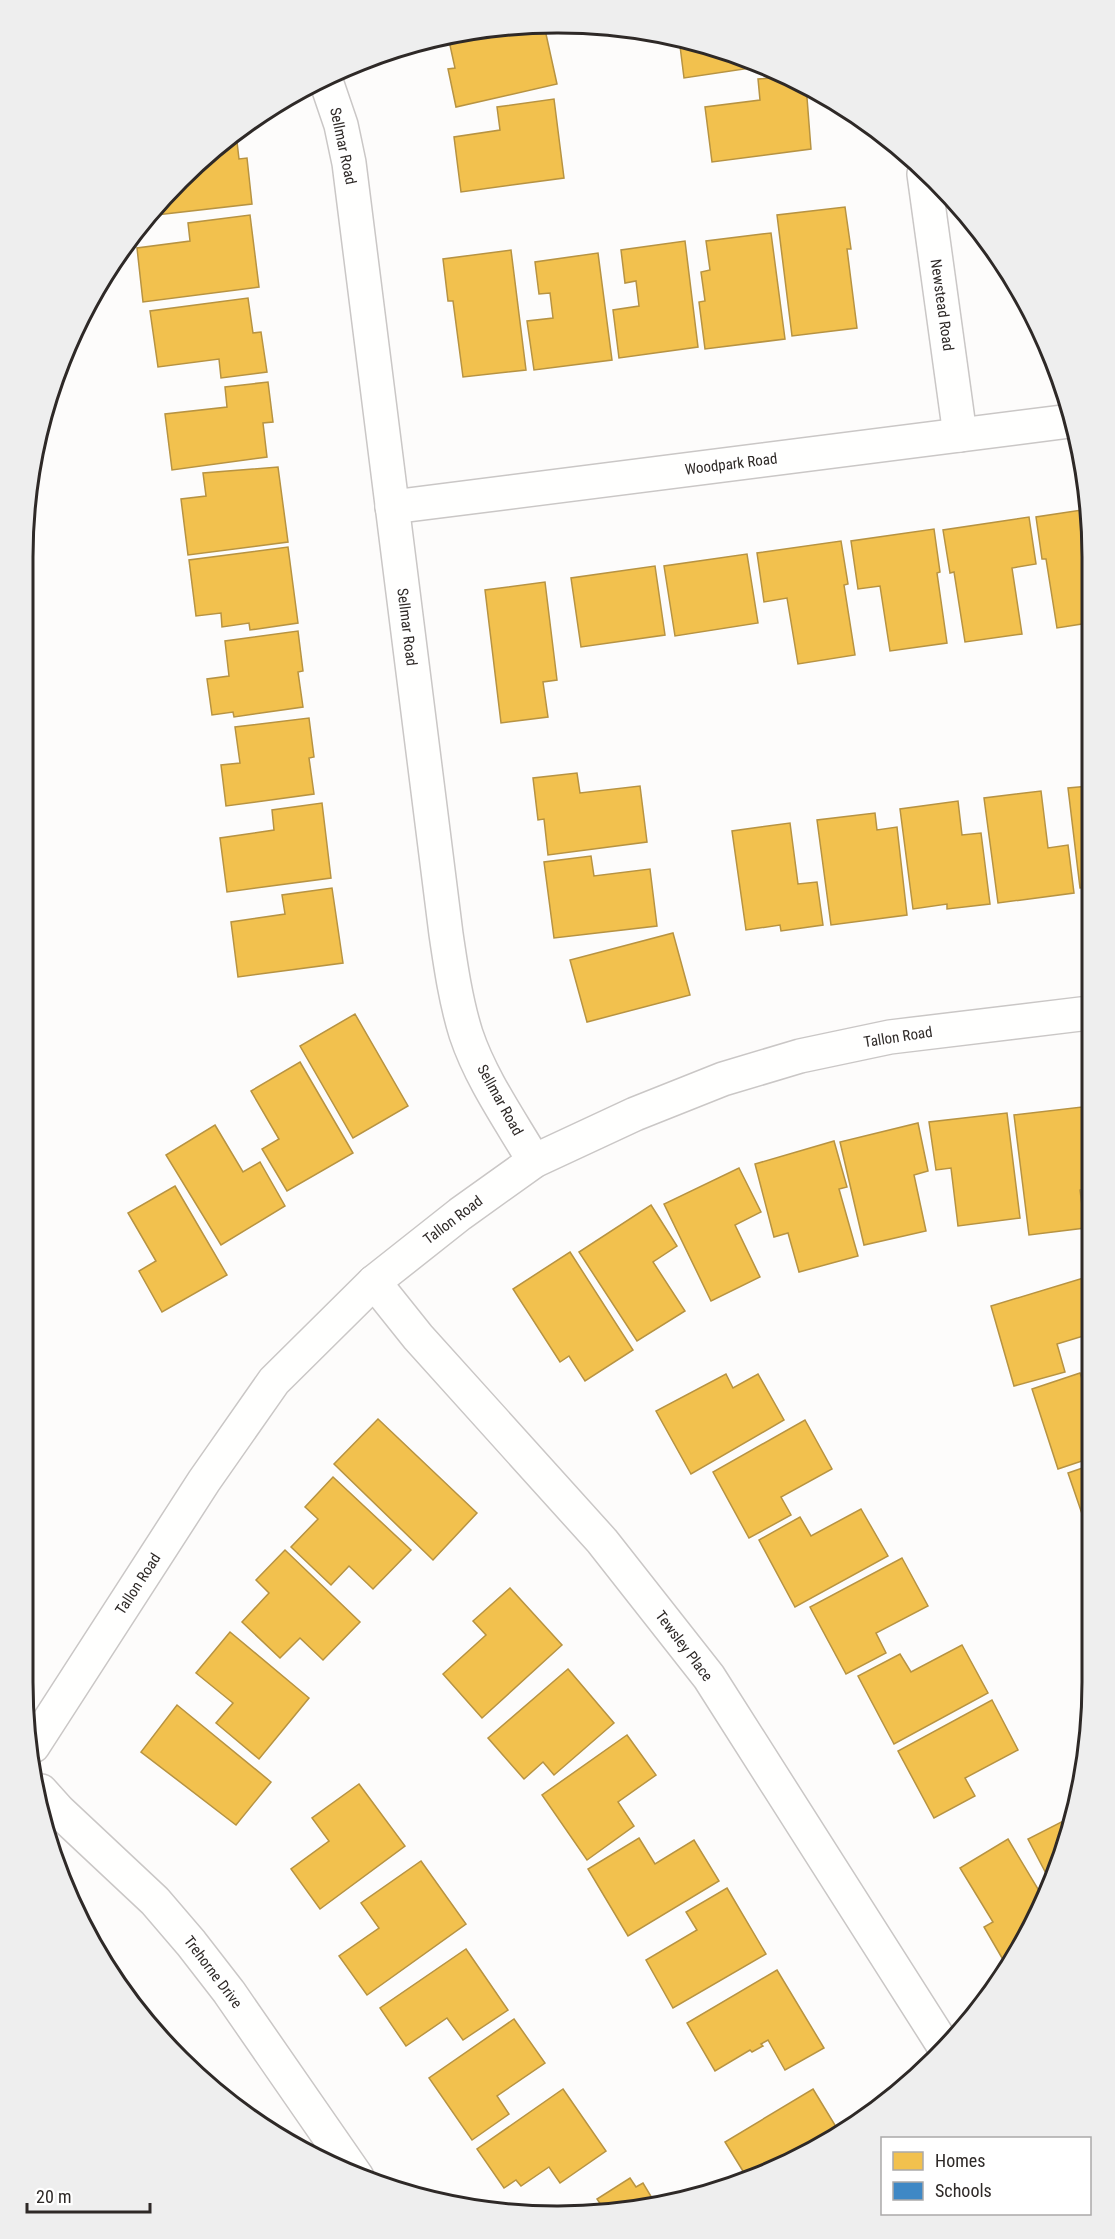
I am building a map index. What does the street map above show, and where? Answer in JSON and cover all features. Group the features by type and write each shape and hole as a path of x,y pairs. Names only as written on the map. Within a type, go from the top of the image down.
{"street":[{"name":"Sellmar Road","path":"328,86 341,125 349,163 456,998 478,1063 534,1161"},
{"name":"Newstead Road","path":"925,185 960,435"},
{"name":"Woodpark Road","path":"392,507 1064,422"},
{"name":"Tallon Road","path":"36,1741 204,1481 274,1381 374,1282 460,1214 534,1161 646,1109 723,1079 800,1056 890,1037 1082,1014"},
{"name":"Tewsley Place","path":"374,1282 418,1337 602,1541 709,1677 940,2040"},
{"name":"Trehorne Drive","path":"46,1798 155,1901 191,1942 229,1992 346,2161"}],"building: Homes":[{"path":"546,33 557,84 456,107 448,69 455,68 450,44 489,37"},
{"path":"680,48 746,69 684,78"},
{"path":"769,78 807,96 811,149 712,162 705,107 760,100 758,79"},
{"path":"554,99 564,178 461,192 454,137 500,130 497,107"},
{"path":"237,142 239,159 247,158 252,204 161,214 212,163"},
{"path":"845,207 851,249 847,249 857,328 792,336 777,215"},
{"path":"250,215 259,287 143,302 137,248 190,241 188,223"},
{"path":"771,233 785,339 705,349 699,302 705,301 701,272 710,270 706,241"},
{"path":"685,241 698,347 619,358 613,310 639,306 636,281 625,283 621,250"},
{"path":"511,250 526,370 463,377 453,301 448,301 443,259"},
{"path":"598,253 612,360 534,370 527,321 553,318 550,293 539,294 535,262"},
{"path":"248,298 253,333 261,332 267,372 221,378 219,359 158,367 150,311"},
{"path":"268,382 273,422 263,423 267,457 172,470 165,414 227,407 225,387"},
{"path":"278,467 288,542 188,555 181,499 206,496 203,473"},
{"path":"1080,510 1082,624 1057,628 1046,559 1042,559 1036,517"},
{"path":"1029,517 1036,564 1012,568 1022,634 965,642 954,572 950,573 943,530"},
{"path":"934,529 940,572 937,573 947,643 890,651 880,586 858,589 851,541"},
{"path":"841,541 848,584 844,585 855,655 798,664 787,598 764,602 757,553"},
{"path":"288,547 298,623 250,630 249,623 222,627 221,613 196,616 189,560"},
{"path":"747,554 758,623 675,636 664,566"},
{"path":"655,566 665,635 581,647 571,578"},
{"path":"545,582 557,680 543,682 548,717 501,723 485,590"},
{"path":"298,631 303,671 298,672 303,707 234,717 233,712 212,715 207,679 229,676 225,641"},
{"path":"309,718 314,757 309,758 314,794 226,806 221,765 240,763 235,727"},
{"path":"577,773 580,793 640,786 647,842 548,855 544,819 538,820 533,778"},
{"path":"1082,787 1082,888 1080,888 1068,788"},
{"path":"1041,791 1048,848 1068,845 1074,893 998,903 984,798"},
{"path":"958,801 962,835 981,833 990,904 947,909 947,904 913,909 900,809"},
{"path":"322,803 331,878 227,892 220,838 274,830 272,810"},
{"path":"875,813 877,830 897,827 907,915 831,925 817,820"},
{"path":"790,823 798,884 817,882 823,925 781,931 780,925 746,930 732,831"},
{"path":"591,856 594,876 650,869 657,926 554,938 544,862"},
{"path":"332,888 343,963 238,977 231,922 285,914 282,895"},
{"path":"673,933 690,995 587,1022 570,960"},
{"path":"355,1014 408,1106 353,1138 300,1046"},
{"path":"300,1062 353,1153 287,1191 262,1149 279,1139 251,1091"},
{"path":"1082,1107 1082,1190 1080,1190 1082,1228 1029,1235 1014,1115"},
{"path":"1007,1113 1020,1218 958,1226 951,1168 936,1170 929,1122"},
{"path":"918,1123 928,1171 914,1175 926,1231 864,1245 840,1142"},
{"path":"215,1125 243,1172 260,1162 285,1206 221,1245 166,1155"},
{"path":"834,1141 847,1187 839,1189 858,1256 799,1272 788,1233 774,1237 755,1164"},
{"path":"739,1168 761,1212 735,1225 760,1277 711,1301 664,1204"},
{"path":"175,1186 227,1275 162,1312 139,1271 156,1261 128,1213"},
{"path":"651,1205 677,1246 653,1262 685,1311 637,1341 579,1252"},
{"path":"570,1252 633,1350 585,1381 569,1356 560,1362 513,1289"},
{"path":"1082,1278 1082,1336 1057,1344 1065,1372 1014,1386 991,1306"},
{"path":"1080,1373 1082,1379 1082,1461 1058,1469 1032,1389"},
{"path":"726,1374 733,1388 758,1374 784,1420 691,1474 656,1411"},
{"path":"378,1419 477,1513 433,1560 334,1464"},
{"path":"805,1420 832,1469 781,1497 791,1515 749,1538 713,1472"},
{"path":"1082,1468 1082,1514 1068,1473"},
{"path":"333,1477 411,1550 373,1589 349,1566 331,1585 291,1547 318,1519 305,1507"},
{"path":"861,1509 888,1556 795,1607 759,1540 800,1517 811,1536"},
{"path":"285,1550 360,1622 323,1660 300,1638 280,1658 242,1622 269,1593 256,1580"},
{"path":"902,1558 928,1606 876,1633 886,1653 846,1674 810,1607"},
{"path":"510,1588 562,1645 482,1718 443,1674 486,1635 473,1621"},
{"path":"230,1632 309,1698 259,1759 216,1723 233,1703 196,1673"},
{"path":"962,1645 988,1693 894,1744 858,1676 900,1654 911,1672"},
{"path":"568,1669 614,1723 554,1775 543,1762 524,1779 488,1738"},
{"path":"992,1700 1018,1750 965,1778 975,1796 934,1818 898,1751"},
{"path":"177,1705 271,1782 236,1825 141,1752"},
{"path":"627,1735 656,1775 618,1802 634,1826 587,1860 542,1795"},
{"path":"359,1784 405,1846 320,1909 291,1869 329,1841 312,1818"},
{"path":"1063,1821 1046,1873 1028,1839"},
{"path":"639,1838 655,1864 694,1840 719,1881 628,1936 588,1869"},
{"path":"1008,1839 1038,1890 1003,1959 984,1927 993,1922 960,1868"},
{"path":"421,1861 466,1924 367,1995 339,1956 379,1928 361,1903"},
{"path":"727,1888 766,1954 673,2008 646,1960 697,1930 686,1912"},
{"path":"466,1949 508,2010 463,2040 447,2018 406,2046 380,2008"},
{"path":"777,1970 824,2048 785,2070 768,2040 761,2044 763,2046 752,2052 750,2050 715,2071 687,2023"},
{"path":"514,2019 545,2063 497,2096 509,2114 472,2140 429,2078"},
{"path":"563,2089 606,2151 560,2183 549,2167 521,2186 516,2180 504,2188 477,2149"},
{"path":"813,2089 836,2126 789,2152 743,2172 725,2142"},
{"path":"630,2178 636,2187 643,2183 652,2197 600,2204 597,2199"}]}
